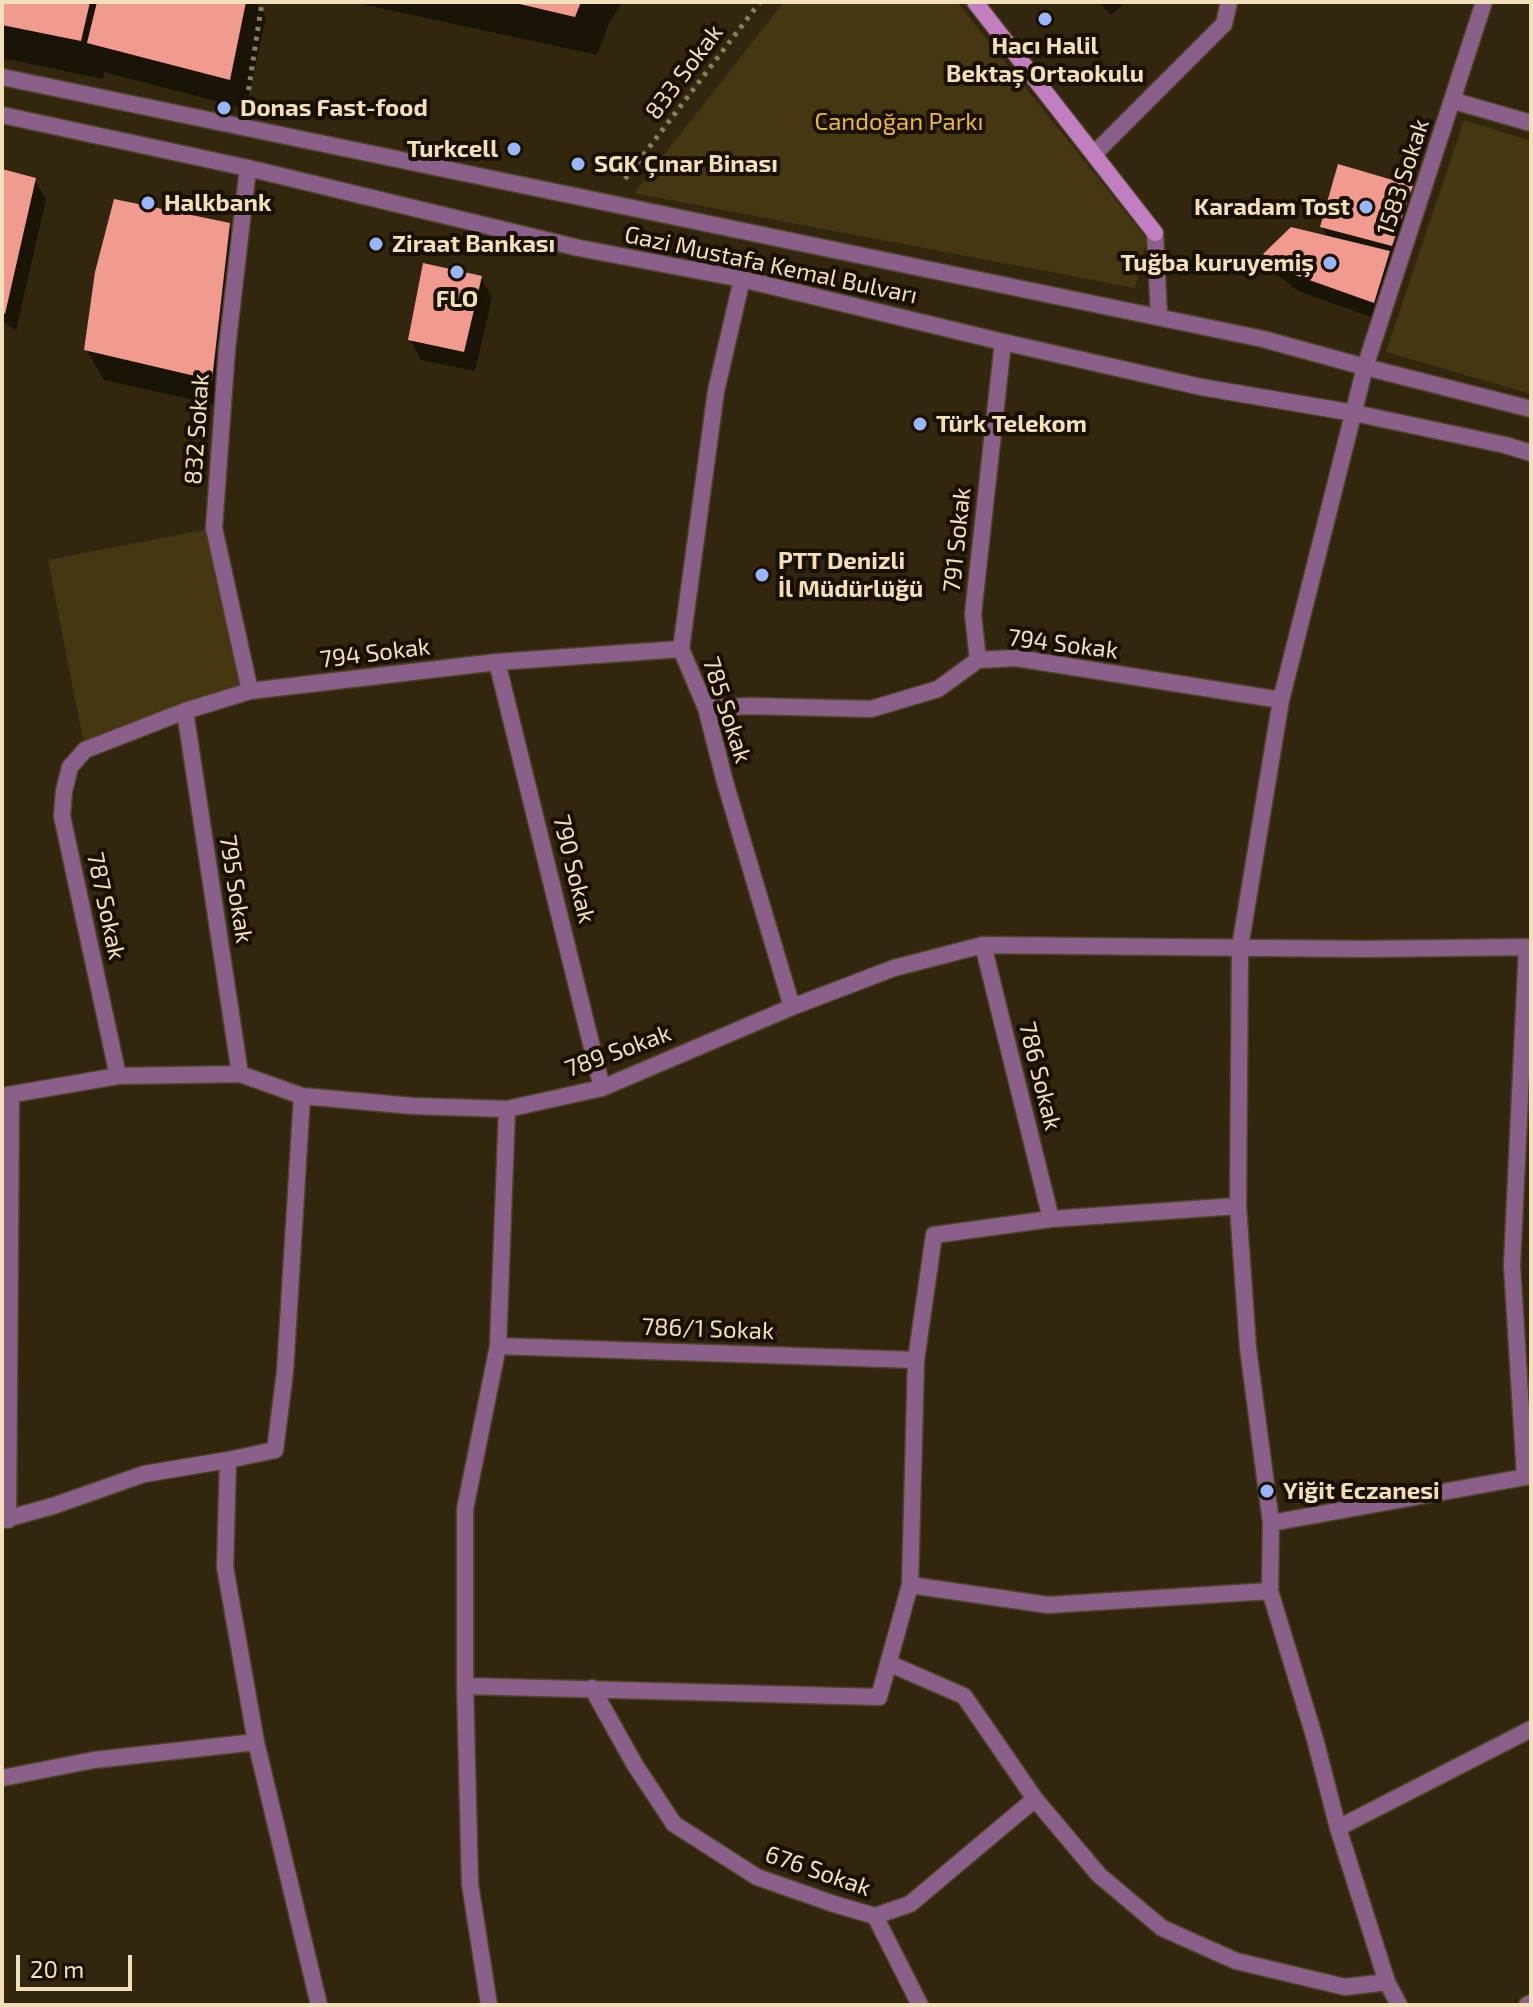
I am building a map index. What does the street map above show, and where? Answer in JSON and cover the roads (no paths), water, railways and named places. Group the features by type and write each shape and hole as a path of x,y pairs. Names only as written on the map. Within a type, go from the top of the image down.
{"street":[{"path":"975,2 1155,233 1159,317"},
{"path":"1094,154 1224,24 1229,2"},
{"name":"1583 Sokak","path":"1399,2005 1387,1982 1338,1828 1315,1739 1270,1591 1271,1523 1248,1348 1238,1206 1240,947 1281,700 1365,367 1484,2"},
{"name":"Gazi Mustafa Kemal Bulvarı","path":"2,77 1263,339 1531,409"},
{"path":"1454,101 1531,123"},
{"name":"Gazi Mustafa Kemal Bulvarı","path":"2,115 248,168 579,248 742,279 1201,387 1354,413 1531,453"},
{"name":"832 Sokak","path":"248,168 227,349 214,528 250,691"},
{"name":"785 Sokak","path":"742,279 716,391 681,649 706,708 792,1007"},
{"name":"791 Sokak","path":"978,660 973,614 1003,342"},
{"name":"794 Sokak","path":"85,750 185,711 250,691 497,662 681,649"},
{"name":"794 Sokak","path":"706,708 871,709 938,689 978,660 1016,658 1281,700"},
{"name":"790 Sokak","path":"497,662 602,1088"},
{"name":"795 Sokak","path":"185,711 240,1074"},
{"name":"787 Sokak","path":"85,750 70,767 62,816 118,1076"},
{"name":"789 Sokak","path":"6,1096 118,1076 240,1074 302,1096 413,1106 507,1109 602,1088 792,1007 894,968 983,945 1364,949 1529,947"},
{"name":"786 Sokak","path":"983,945 1051,1219"},
{"path":"1271,1523 1528,1476 1512,1265 1529,947"},
{"path":"6,1096 5,1520 144,1474 275,1450 285,1372 302,1096"},
{"path":"489,2005 470,1884 465,1509 498,1346 507,1109"},
{"path":"465,1686 879,1697 910,1585 916,1360 934,1235 1051,1219 1238,1206"},
{"path":"1512,1265 1531,1268"},
{"name":"786/1 Sokak","path":"498,1346 916,1360"},
{"path":"228,1460 225,1567 256,1742 319,2005"},
{"path":"910,1585 1048,1605 1270,1591"},
{"path":"888,1663 964,1696 1035,1799 1099,1875 1162,1928 1236,1961 1345,1987 1387,1982"},
{"name":"676 Sokak","path":"592,1688 635,1765 674,1824 757,1877 875,1916 920,2005"},
{"path":"1338,1828 1531,1729"},
{"path":"2,1778 94,1760 256,1742"},
{"path":"875,1916 910,1904 1035,1799"},
{"path":"1341,2005 1345,1987"}],"place":[{"name":"Hacı Halil Bektaş Ortaokulu","path":"1045,19"},
{"name":"Donas Fast-food","path":"224,108"},
{"name":"Turkcell","path":"514,149"},
{"name":"SGK Çınar Binası","path":"578,164"},
{"name":"Halkbank","path":"148,203"},
{"name":"Karadam Tost","path":"1366,207"},
{"name":"Ziraat Bankası","path":"376,244"},
{"name":"Tuğba kuruyemiş","path":"1330,263"},
{"name":"FLO","path":"457,272"},
{"name":"Türk Telekom","path":"920,424"},
{"name":"PTT Denizli İl Müdürlüğü","path":"762,575"},
{"name":"Yiğit Eczanesi","path":"1267,1491"}],"park label":[{"name":"Candoğan Parkı","path":"899,122"}]}
